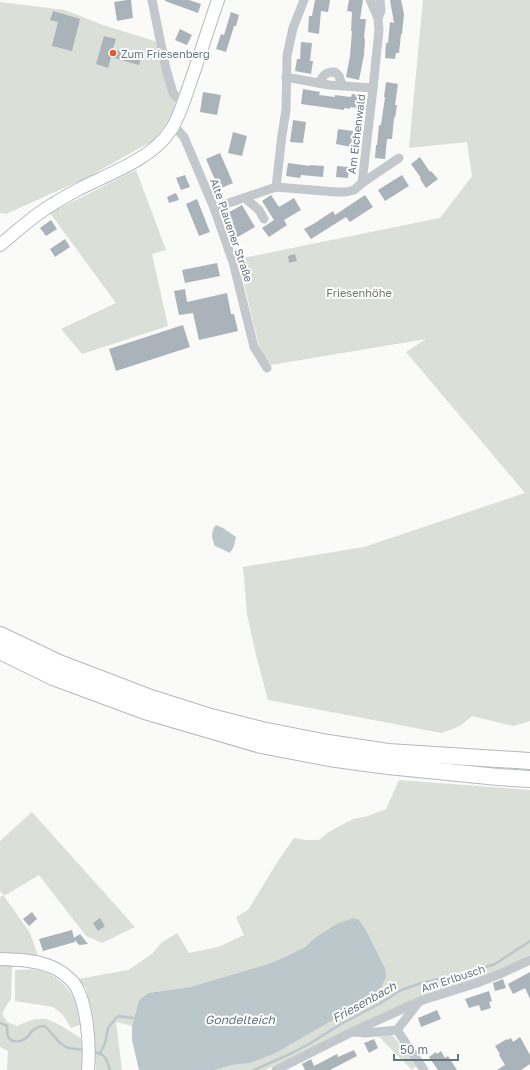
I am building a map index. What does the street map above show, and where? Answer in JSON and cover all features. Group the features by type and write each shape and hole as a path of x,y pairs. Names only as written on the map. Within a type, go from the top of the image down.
{"highway":[{"path":"0,635 58,663 148,697 211,717 262,730 328,743 388,752 530,761"},
{"path":"0,651 53,677 145,711 261,745 329,758 373,764 530,779"}],"main road":[{"path":"0,245 51,204 78,189 123,168 151,151 162,142 174,126 183,104 218,0"},
{"path":"0,959 37,962 51,966 72,981 79,993 85,1010 89,1066"}],"street":[{"path":"152,0 166,69 173,93 183,104"},
{"path":"276,187 286,110 287,56 293,28 304,0"},
{"name":"Am Eichenwald","path":"362,183 379,30 378,18 370,0"},
{"name":"Am Eichenwald","path":"378,18 381,11 380,0"},
{"name":"Am Eichenwald","path":"319,83 324,75 330,72 335,72 339,76 342,85"},
{"name":"Am Eichenwald","path":"286,78 373,88"},
{"name":"Alte Plauener Straße","path":"174,126 184,137 214,208 233,262 254,347 267,368"},
{"name":"Am Eichenwald","path":"214,208 276,187 336,192 354,190 399,158"},
{"path":"245,198 259,210 264,219"},
{"name":"Am Erlbusch","path":"276,1070 352,1032 420,1001 477,983 530,960"},
{"path":"352,1032 366,1033 396,1030 420,1001"},
{"path":"396,1030 424,1070"}],"green space":[{"name":"Friesenhöhe","path":"423,0 530,0 530,721 513,726 472,716 460,726 442,733 268,700 247,614 243,567 364,547 525,493 406,352 426,339 271,365 260,350 238,259 440,218 472,176 467,142 409,148"},
{"path":"0,2 65,10 103,25 164,44 176,90 174,110 156,139 86,178 6,214 0,213"},
{"path":"136,170 166,250 152,254 168,326 82,354 61,329 116,303 50,213"},
{"path":"399,780 530,790 530,955 485,978 363,1024 265,1070 215,1070 232,1065 250,1063 274,1054 373,997 380,989 385,968 366,930 359,920 316,937 305,947 268,964 190,987 148,993 139,1000 132,1026 116,1022 122,1070 96,1070 95,1046 88,996 86,988 78,979 128,970 152,954 161,943 177,933 189,953 218,947 244,935 236,917 248,910 294,838 319,840 327,833 353,819 368,816 386,809"},
{"path":"32,812 135,927 102,943 86,936 39,875 4,896 0,891 0,841"},
{"path":"1,896 4,896 30,933 38,956 19,957 12,968 11,999 2,1014 7,1022 17,1026 34,1020 49,1020 81,1038 84,1062 82,1070 7,1070 8,1051 0,1047 0,899"},
{"path":"15,970 42,971 62,982 74,998 80,1025 71,1028 63,1015 53,1007 15,1001"},
{"path":"391,1034 417,1065 412,1070 377,1035"}],"water":[{"path":"216,525 236,537 234,546 230,553 215,546 212,536"},
{"name":"Gondelteich","path":"353,918 359,920 366,930 385,968 386,977 380,989 373,997 274,1054 250,1063 232,1065 215,1070 139,1070 132,1040 132,1026 139,1000 148,993 190,987 268,964 305,947 316,937 337,924"}],"building":[{"path":"131,0 133,18 117,21 114,2"},
{"path":"165,0 189,0 201,4 198,13"},
{"path":"315,0 330,0 328,12 321,11 319,34 308,32 309,16 312,16"},
{"path":"349,0 363,0 360,19 366,19 364,55 359,80 346,77 350,56 352,31 352,12 347,11"},
{"path":"390,0 401,0 404,14 399,53 396,53 395,59 385,58 390,22 394,23"},
{"path":"53,11 80,19 72,51 52,46 58,22 50,20"},
{"path":"231,12 239,15 226,52 216,49 221,34 224,35"},
{"path":"180,29 192,35 187,45 175,40"},
{"name":"Zum Friesenberg","path":"104,36 116,39 113,49 141,57 139,65 111,57 108,68 96,64"},
{"path":"301,42 312,43 310,61 313,61 311,74 295,71 297,59 300,59"},
{"path":"386,82 398,84 395,105 397,105 395,118 394,117 392,139 387,139 385,159 375,158 379,125 381,125"},
{"path":"303,89 320,92 319,95 335,97 335,95 351,97 352,94 363,95 361,109 350,107 350,109 344,108 344,110 301,104"},
{"path":"203,92 221,95 217,115 200,112"},
{"path":"293,120 306,122 303,143 290,142"},
{"path":"338,129 353,131 351,147 336,144"},
{"path":"233,132 247,136 242,156 228,153"},
{"path":"220,153 233,183 219,189 206,159"},
{"path":"420,157 430,172 431,171 438,179 426,188 411,164"},
{"path":"288,163 324,166 323,177 301,175 300,178 286,176"},
{"path":"337,166 349,167 348,178 336,177"},
{"path":"185,175 190,187 181,190 176,178"},
{"path":"402,175 409,186 385,201 378,190"},
{"path":"176,193 179,200 169,203 167,197"},
{"path":"271,195 279,207 294,198 301,210 284,220 287,225 269,237 262,228 274,220 262,201"},
{"path":"365,195 373,207 350,222 346,217 311,239 304,229 333,211 335,215"},
{"path":"197,199 210,232 199,236 186,204"},
{"path":"242,205 255,227 236,238 231,228 234,227 226,214"},
{"path":"51,220 57,229 46,236 40,228"},
{"path":"65,239 70,247 55,257 50,249"},
{"path":"295,254 297,261 289,263 288,256"},
{"path":"217,263 220,276 185,283 182,270"},
{"path":"185,289 187,302 227,293 231,314 234,314 238,331 199,340 193,313 179,315 174,291"},
{"path":"183,325 190,347 116,371 109,349"},
{"path":"32,912 37,919 29,926 23,919"},
{"path":"100,918 105,926 98,931 93,923"},
{"path":"72,930 74,938 80,934 88,944 79,945 75,940 75,942 43,951 39,939"},
{"path":"530,972 530,999 525,988 513,994 508,984"},
{"path":"503,979 506,988 495,991 493,983"},
{"path":"489,991 492,1001 489,1002 491,1008 481,1011 479,1005 469,1008 465,999"},
{"path":"437,1010 441,1019 421,1027 418,1018"},
{"path":"520,1037 530,1055 530,1064 521,1070 497,1070 505,1065 495,1046 507,1039 511,1038 513,1042"},
{"path":"374,1039 378,1048 369,1053 364,1043"},
{"path":"354,1050 357,1056 330,1070 305,1070 302,1064 311,1059 314,1066 337,1054 338,1057"},
{"path":"441,1051 445,1058 448,1056 457,1070 438,1070 429,1057 436,1052 437,1054"}],"waterway":[{"name":"Friesenbach","path":"254,1070 309,1044 341,1024 381,1003 399,991 415,985 470,972 495,964 530,941"},
{"path":"100,1053 105,1043 108,1028 116,1018 119,1016 133,1018"},
{"name":"Friesenbach","path":"0,1023 7,1026 9,1039 14,1041 22,1040 29,1036 34,1029 45,1026 60,1043 68,1048 84,1050"},
{"name":"Friesenbach","path":"93,1052 101,1054 105,1057 110,1070"}],"place":[{"name":"Zum Friesenberg","path":"113,53"}]}
